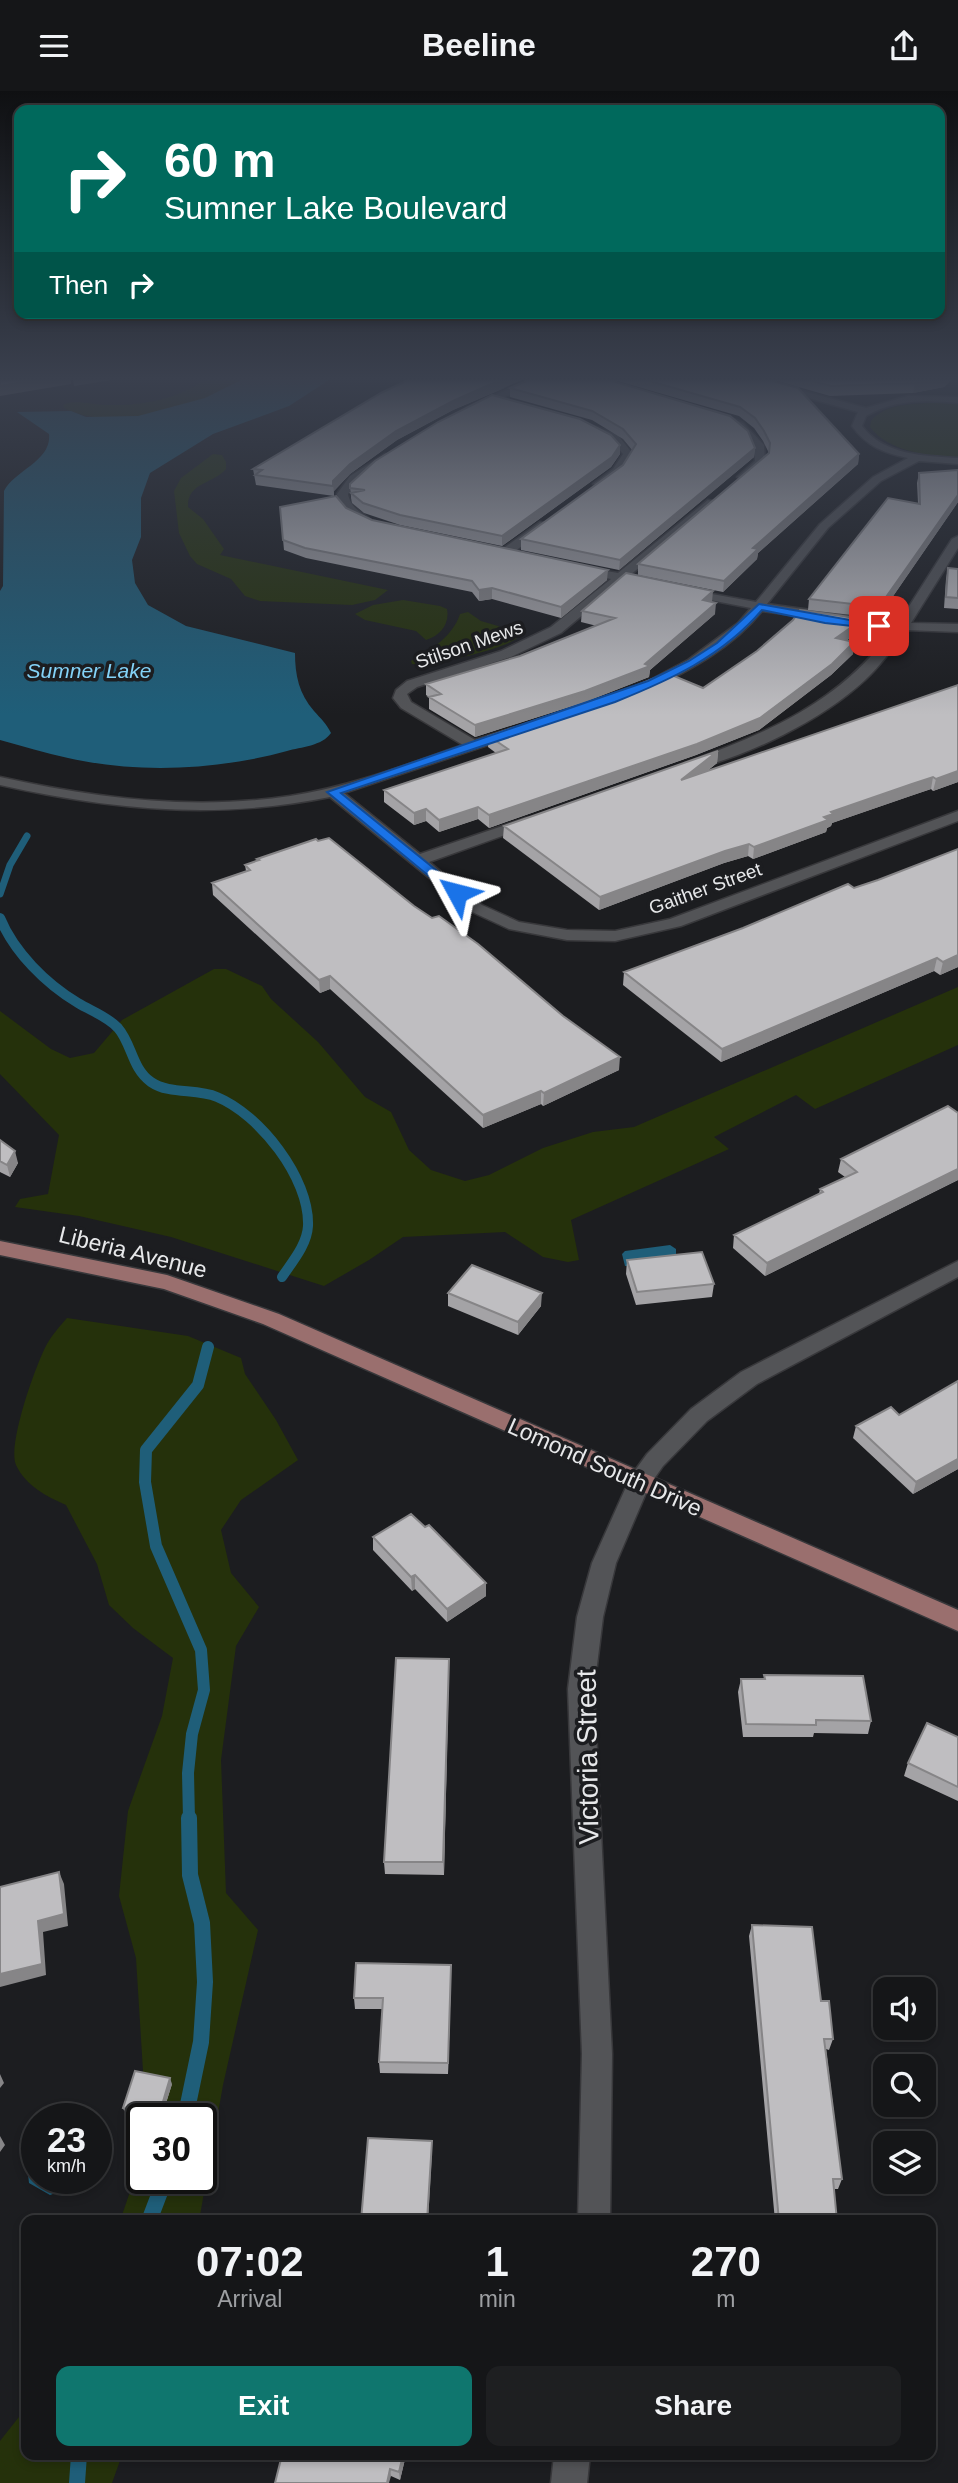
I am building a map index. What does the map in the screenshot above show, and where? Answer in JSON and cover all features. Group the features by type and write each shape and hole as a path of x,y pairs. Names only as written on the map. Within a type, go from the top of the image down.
{"main road":[{"name":"Liberia Avenue","path":"0,1248 167,1282 252,1312"},
{"name":"Lomond South Drive","path":"252,1312 958,1621"}],"street":[{"path":"343,492 343,504 348,511 368,523 383,527"},
{"path":"583,495 588,492"},
{"path":"631,692 693,663 721,645 743,626 824,526 861,492"},
{"name":"Stilson Mews","path":"473,745 406,705 400,698 401,693 412,684 433,675 506,654 540,639 573,619 717,498"},
{"path":"505,553 550,520"},
{"path":"680,769 742,747 787,725 857,679 879,657 953,557 958,539"},
{"path":"492,550 518,556"},
{"path":"569,567 658,586"},
{"path":"671,588 825,620 901,627 958,628"},
{"path":"0,781 74,798 122,804 173,807 276,801 333,792 523,729"},
{"name":"Gaither Street","path":"333,792 476,908 515,926 567,935 615,936 675,923 958,816"},
{"path":"416,861 541,817"},
{"name":"Victoria Street","path":"594,2215 597,2054 581,1689 590,1617 604,1563 639,1482 655,1460 699,1415 749,1378 958,1268"},
{"path":"569,2483 571,2460"}],"green space":[{"path":"174,492 193,492 188,507 203,519 224,549 220,555 388,590 375,600 352,605 260,601 245,596 231,579 197,564 179,533"},
{"path":"403,600 447,609 447,620 443,629 426,640 416,631 365,620 355,614 373,605"},
{"path":"468,612 481,621 517,635 517,638 498,647 466,656 434,663 412,664 411,661 447,636 460,614"},
{"path":"214,969 226,969 262,986 271,999 318,1042 365,1097 391,1112 409,1150 431,1170 465,1181 489,1175 543,1148 593,1132 634,1127 958,987 958,1045 815,1109 796,1095 714,1137 729,1149 571,1220 579,1260 568,1262 543,1257 505,1232 403,1237 324,1286 171,1237 79,1216 15,1207 20,1199 48,1194 59,1135 0,1074 0,1011 51,1049 70,1058 94,1053 122,1020"},
{"path":"67,1318 188,1336 241,1358 245,1374 276,1420 298,1460 241,1500 221,1530 231,1573 259,1607 236,1646 221,1760 226,1893 258,1930 217,2119 217,2103 145,2103 136,1958 119,1896 128,1811 162,1716 173,1658 133,1628 109,1605 97,1564 66,1505 31,1485 16,1465 14,1455 24,1404 49,1341"},
{"path":"129,2194 204,2194 200,2215 122,2215"},
{"path":"21,2414 21,2460 120,2460 112,2483 0,2483 0,2441"}],"water":[{"name":"Sumner Lake","path":"4,492 143,492 141,537 132,560 135,583 148,605 186,626 295,653 301,691 331,733 317,743 305,747 234,762 178,768 95,763 0,740 0,591 3,586"},
{"path":"670,1245 676,1249 676,1263 625,1266 622,1254 625,1251"}],"building":[{"path":"564,492 502,536 400,515 363,503 351,493"},
{"path":"586,492 702,492 620,560 521,539"},
{"path":"723,492 817,492 753,548 758,549 724,581 638,564"},
{"path":"920,492 958,492 879,607 809,599 888,498 920,504"},
{"path":"336,496 346,508 372,520 608,570 561,607 492,588 479,590 472,581 305,548 283,540 280,507"},
{"path":"948,568 958,569 958,598 946,597"},
{"path":"626,573 713,591 703,600 716,603 645,664 650,666 585,691 475,725 429,697 441,694 426,684 520,656 615,618 582,611"},
{"path":"800,610 863,619 836,638 854,642 832,664 760,718 697,744 489,815 478,807 439,820 426,809 414,813 384,790 508,749 489,736 623,691 667,673 703,688 757,651 793,620"},
{"path":"958,685 958,771 831,812 833,814 824,817 828,820 754,847 749,844 725,851 600,897 504,826 718,751 681,780"},
{"path":"329,838 414,906 432,918 439,916 478,944 563,1016 620,1057 544,1093 541,1091 483,1115 330,976 319,980 212,883 250,870 245,865 259,860 257,859 316,839 318,841"},
{"path":"958,849 958,955 943,962 937,958 722,1049 624,972 743,928 848,884 854,888"},
{"path":"948,1106 958,1113 958,1169 767,1263 734,1235 823,1192 820,1189 857,1172 841,1159"},
{"path":"0,1140 15,1151 7,1165 0,1161"},
{"path":"702,1252 714,1284 637,1292 627,1260"},
{"path":"472,1265 542,1293 518,1322 448,1293"},
{"path":"958,1381 958,1459 916,1482 856,1426 891,1407 899,1415"},
{"path":"411,1514 425,1527 429,1525 486,1583 447,1609 415,1575 411,1577 373,1537"},
{"path":"396,1658 449,1659 443,1862 384,1862"},
{"path":"764,1675 863,1676 871,1721 816,1720 816,1725 746,1724 741,1679 765,1679"},
{"path":"927,1723 958,1737 958,1787 908,1763"},
{"path":"59,1872 64,1914 38,1921 42,1964 0,1974 0,1887"},
{"path":"752,1925 812,1927 821,2001 829,2001 833,2039 824,2039 842,2179 833,2179 836,2215 778,2215"},
{"path":"356,1963 451,1965 448,2063 379,2062 383,1998 354,1998"},
{"path":"135,2071 170,2078 163,2103 126,2103 126,2109 123,2108"},
{"path":"368,2138 432,2141 427,2215 362,2215"},
{"path":"281,2460 402,2460 399,2472 390,2469 387,2483 275,2483"}],"waterway":[{"path":"0,894 10,865 27,836"},
{"path":"0,918 22,955 43,977 118,1028 140,1070 151,1082 166,1089 209,1094 233,1105 265,1133 279,1150 301,1188 308,1226 302,1247 282,1277"},
{"path":"189,1819 188,1773 192,1734 204,1690 201,1650 156,1546 145,1482 146,1450 198,1385 208,1347"},
{"path":"188,2103 201,2042 205,1982 202,1923 190,1875 189,1818"},
{"path":"151,2215 159,2194"},
{"path":"77,2483 79,2460"}],"route":[{"path":"457,893 333,792 652,684 721,645 743,626 759,607 825,620 879,626"}]}
